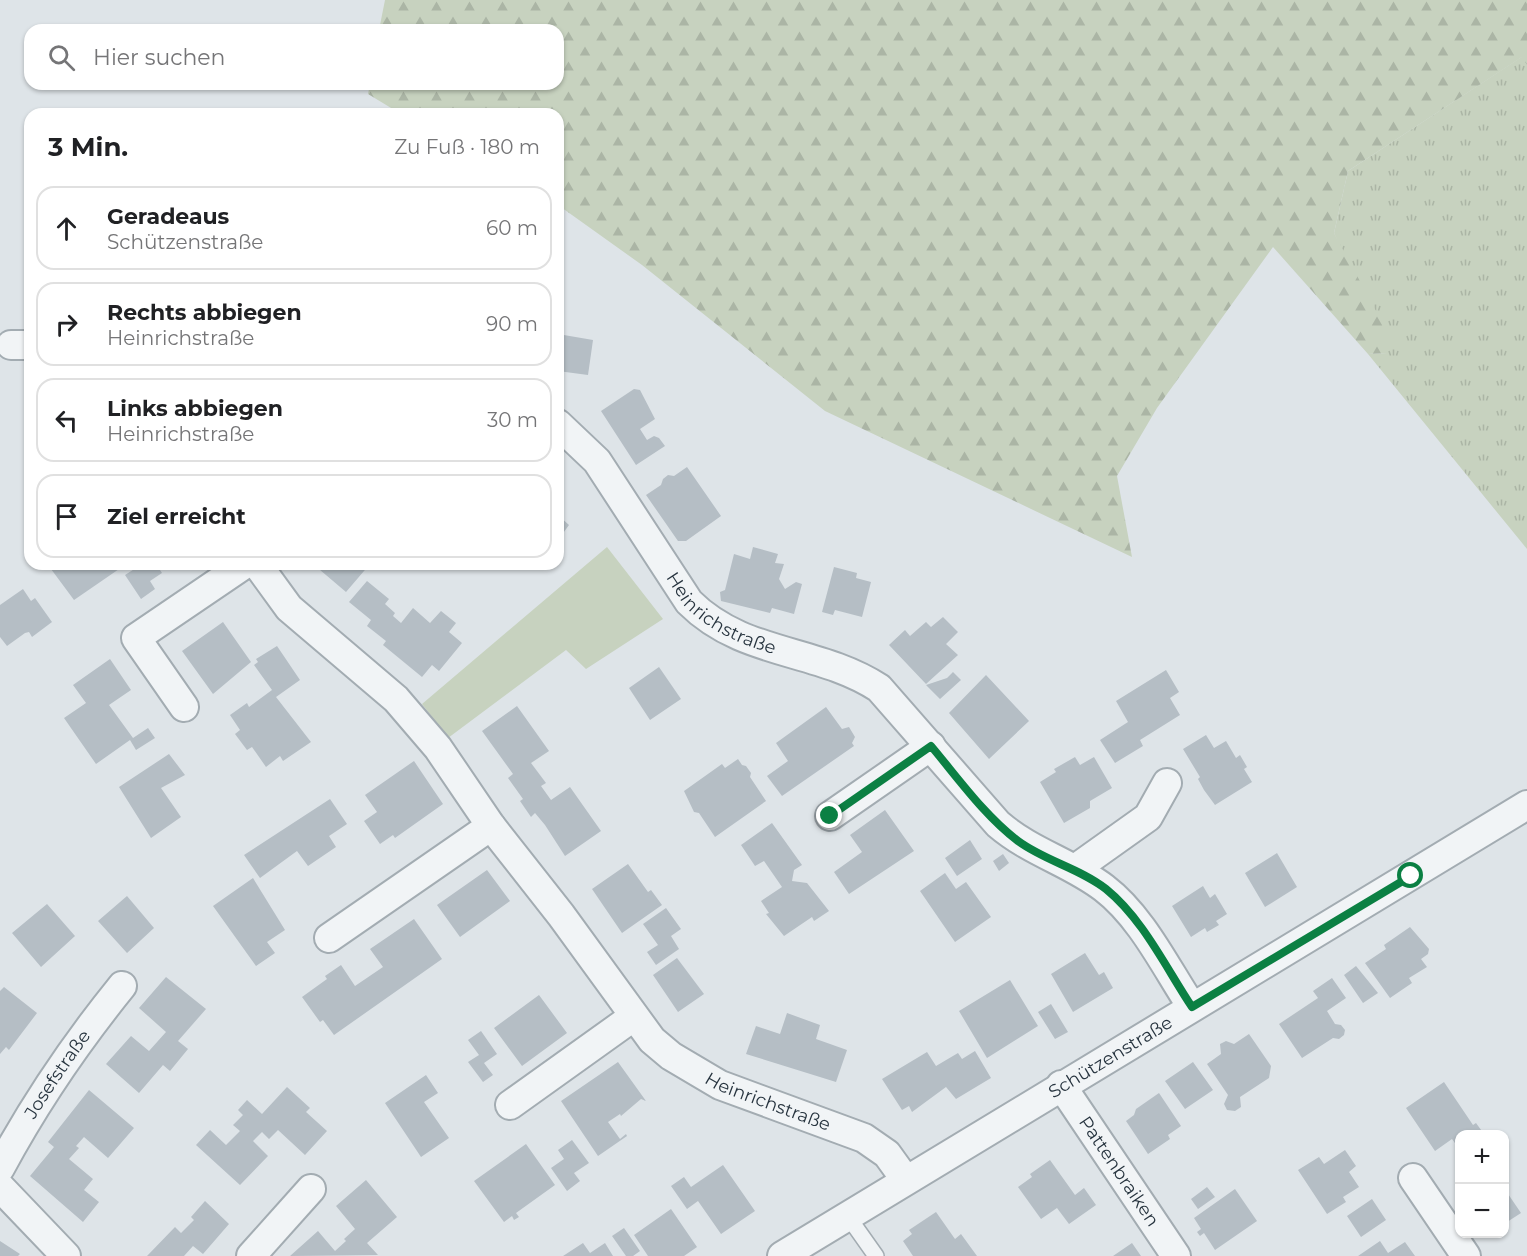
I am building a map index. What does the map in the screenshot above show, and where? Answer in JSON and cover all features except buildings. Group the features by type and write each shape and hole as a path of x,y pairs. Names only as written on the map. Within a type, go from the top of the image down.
{"street":[{"name":"Heinrichstraße","path":"564,430 597,461 689,602 701,615 736,636 860,676 879,688 998,824 1019,842 1076,869 1106,889 1132,916 1192,1007"},
{"path":"184,707 136,638 236,570"},
{"name":"Heinrichstraße","path":"261,570 289,608 396,699 438,748 491,826 561,915 633,1017 652,1040 693,1071 720,1085 864,1138 887,1154 905,1179"},
{"path":"830,816 931,746"},
{"path":"1076,869 1148,816 1167,783"},
{"name":"Schützenstraße","path":"782,1256 905,1179 1527,805"},
{"path":"329,938 491,826"},
{"name":"Josefstraße","path":"0,1168 34,1106 86,1030 122,986"},
{"path":"510,1105 633,1017"},
{"name":"Pattenbraiken","path":"1061,1085 1176,1256"},
{"path":"1413,1178 1466,1256"},
{"path":"0,1187 66,1256"},
{"path":"251,1256 311,1189"}],"lane":[{"path":"847,1215 876,1256"}],"green space":[{"path":"385,0 1527,0 1527,65 1522,57 1348,171 1334,233 1383,324 1388,353 1368,354 1273,247 1157,408 1117,476 1132,557 825,411 642,265 564,209 564,108 391,108 368,94 369,90 564,90 564,24 380,24"},
{"path":"1523,56 1527,65 1527,549 1368,354 1387,353 1334,233 1348,171"},
{"path":"607,547 663,619 586,669 566,650 448,738 422,704"}],"route":[{"path":"830,816 931,746 998,824 1019,842 1076,869 1106,889 1132,916 1192,1007 1411,876"}]}
